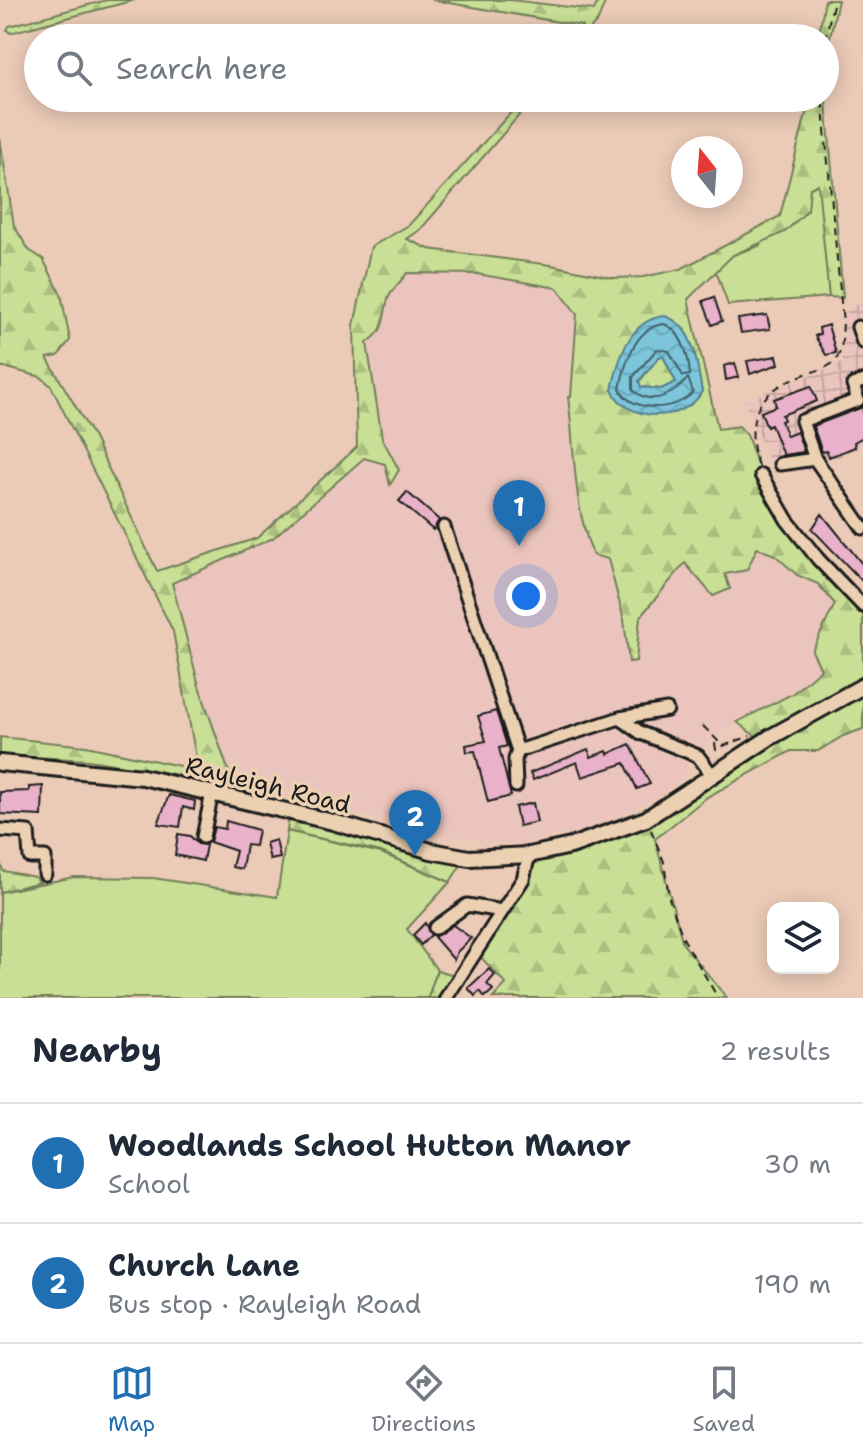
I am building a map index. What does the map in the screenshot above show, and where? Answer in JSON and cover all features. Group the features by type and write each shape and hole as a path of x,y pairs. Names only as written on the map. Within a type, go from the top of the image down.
{"main road":[{"name":"Rayleigh Road","path":"0,763 143,777 469,858 529,855 571,846 646,819 772,737 863,686"}],"street":[{"path":"858,327 863,342"},
{"path":"863,381 853,385 858,400 802,421 815,459 863,528"},
{"path":"780,464 815,459"},
{"path":"761,475 787,520 818,559 863,606"},
{"path":"444,527 518,751 515,759 516,786"},
{"path":"518,751 620,718 667,710"},
{"path":"620,718 641,733 698,756 713,776"},
{"path":"203,837 212,793"},
{"path":"0,830 28,832 30,857 45,857 45,874"},
{"path":"446,998 523,879 529,855"},
{"path":"435,928 467,905 502,911"}],"path":[{"path":"829,24 834,0"},
{"path":"761,475 752,448 750,425 764,399 777,387 828,367 839,354 843,323 823,112"},
{"path":"703,726 723,746 743,736 772,737"},
{"path":"713,739 718,761"},
{"path":"646,819 664,862 669,898 683,938 718,998"}],"shaded area":[{"path":"368,263 579,279 571,397 568,397 737,465 863,621 807,693 737,722 691,755 683,777 662,795 598,827 538,839 526,847 436,833 212,779 165,578 258,542 359,451"},
{"path":"863,299 863,447 825,462 828,469 774,473 744,400 843,363 844,314"}],"green space":[{"path":"107,0 135,0 44,24 24,24 24,29 10,33 7,30 9,26"},
{"path":"432,0 510,0 594,10 599,0 606,0 595,24 570,24"},
{"path":"825,0 838,0 833,24 821,24"},
{"path":"511,112 522,112 421,229 407,239 429,249 551,265 614,278 643,277 681,269 780,216 806,112 827,112 843,298 829,297 818,184 810,188 808,210 785,232 733,255 688,299 718,429 739,426 747,435 761,475 787,520 863,606 863,676 755,736 737,722 792,694 821,669 812,651 835,604 818,584 797,575 775,555 757,548 747,570 725,574 730,589 713,596 685,563 640,617 636,661 629,662 624,620 608,559 593,555 578,497 568,397 571,397 577,314 557,288 477,274 407,273 389,296 381,328 367,343 382,438 399,470 390,485 385,464 364,458 273,538 172,583 199,686 233,784 89,760 0,755 0,737 86,746 194,769 196,758 173,631 51,386 41,377 0,366 0,139 14,226 29,250 43,259 61,294 70,340 58,356 47,358 93,436 157,571 257,538 357,447 354,325 371,247 409,225","holes":["684,329 695,354 702,392 612,390"]},
{"path":"819,184 829,297 728,305 716,271 733,255 759,246 810,188"},
{"path":"663,356 676,382 661,389 641,387 639,382"},
{"path":"863,686 863,729 843,736 818,751 791,751 707,797 655,839 683,944 727,998 493,998 506,984 475,951 538,859 627,829"},
{"path":"290,812 466,857 450,882 381,852 287,831"},
{"path":"287,831 381,853 450,882 407,929 437,970 428,998 0,998 0,892 74,877 153,878 277,897"},
{"path":"0,862 3,871 35,877 40,882 0,892"},
{"path":"437,970 458,976 446,998 428,998"}],"water":[{"path":"665,316 683,328 693,348 702,392 694,402 670,414 656,415 630,409 619,401 612,390 627,343 642,325","holes":["663,356 676,382 661,389 641,387 639,381"]}],"building":[{"path":"714,297 722,321 712,325 703,301"},
{"path":"767,315 770,329 741,333 738,319"},
{"path":"828,325 836,353 826,355 815,336 820,334 819,328"},
{"path":"777,356 779,364 750,374 747,361"},
{"path":"735,363 739,377 726,380 724,366"},
{"path":"811,386 817,401 782,415 784,420 781,421 787,436 797,432 804,452 783,455 771,425 767,427 761,412 776,406 774,399"},
{"path":"863,407 863,437 854,442 855,447 829,457 826,451 822,452 813,426"},
{"path":"407,492 439,520 433,530 399,501"},
{"path":"822,514 863,565 863,582 812,529"},
{"path":"496,711 507,746 499,748 511,796 488,802 475,751 467,752 466,745 486,741 478,716"},
{"path":"630,744 650,784 637,789 625,763 582,777 577,762 533,780 530,773 588,749 591,757 607,751 608,754"},
{"path":"43,786 42,816 0,814 0,792 29,791 29,787"},
{"path":"169,795 195,801 194,810 183,807 180,827 158,824"},
{"path":"533,803 537,822 519,826 515,807"},
{"path":"226,821 258,830 255,846 246,845 242,869 232,867 236,851 210,842 214,827 225,829"},
{"path":"178,834 190,836 198,844 206,845 203,861 175,855"},
{"path":"276,840 280,858 270,860 266,843"},
{"path":"425,923 431,935 421,945 413,935"},
{"path":"453,925 471,938 457,952 454,960 434,937"},
{"path":"489,969 495,975 487,984 493,990 485,997 480,991 475,996 468,988"}],"place":[{"name":"Woodlands School Hutton Manor","path":"519,546"},
{"name":"Church Lane","path":"415,856"}]}
